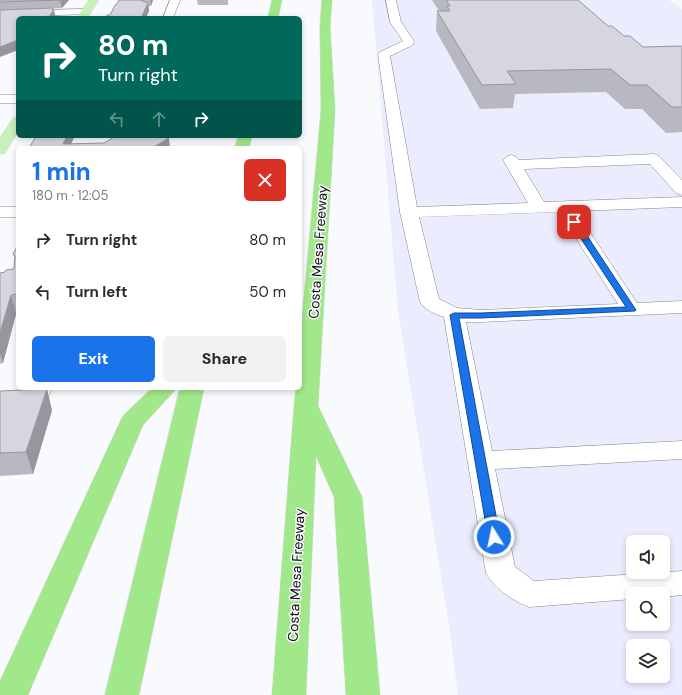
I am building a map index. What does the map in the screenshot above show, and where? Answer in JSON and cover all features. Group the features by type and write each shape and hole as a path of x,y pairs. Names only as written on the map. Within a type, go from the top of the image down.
{"highway":[{"path":"273,16 277,0"},
{"name":"Costa Mesa Freeway","path":"289,695 306,406 328,110 326,27 327,0"},
{"path":"11,695 132,422 163,390"},
{"path":"122,695 192,390"},
{"path":"306,406 348,497 363,695"}],"main road":[{"path":"84,15 94,0"},
{"path":"0,150 14,134"}],"street":[{"path":"169,16 175,0"},
{"path":"391,0 394,22 398,29 409,40 409,43 384,54 409,212 430,302 454,315 481,316 682,308"},
{"path":"0,14 84,15"},
{"path":"0,99 16,99"},
{"path":"539,207 512,162 654,159 682,190"},
{"path":"409,212 676,202 682,215"},
{"path":"564,206 632,310"},
{"path":"0,212 16,212"},
{"path":"454,315 501,573 529,594 682,583"},
{"path":"0,406 11,405 38,393 40,390"},
{"path":"480,461 682,450"}],"shaded area":[{"path":"372,0 669,0 682,9 682,695 458,695 449,625 398,311"}],"building":[{"path":"0,0 60,0 0,2"},
{"path":"119,0 140,0 148,3 142,16 107,16 110,15"},
{"path":"446,0 578,0 608,26 612,26 624,36 630,36 643,47 682,46 682,107 672,107 647,85 630,85 611,69 507,71 516,84 482,85 437,11 450,11 447,6 450,6"},
{"path":"53,8 52,10 54,10 50,16 16,16 16,41 0,47 0,10"},
{"path":"35,138 66,138 63,144 104,143 113,138 169,138 155,146 30,146"},
{"path":"16,249 16,294 11,295 0,333 0,273 5,272 6,270 14,269 15,256 13,254"},
{"path":"47,390 26,452 0,453 0,391"}],"route":[{"path":"494,537 454,315 481,316 632,310 574,222"}]}
